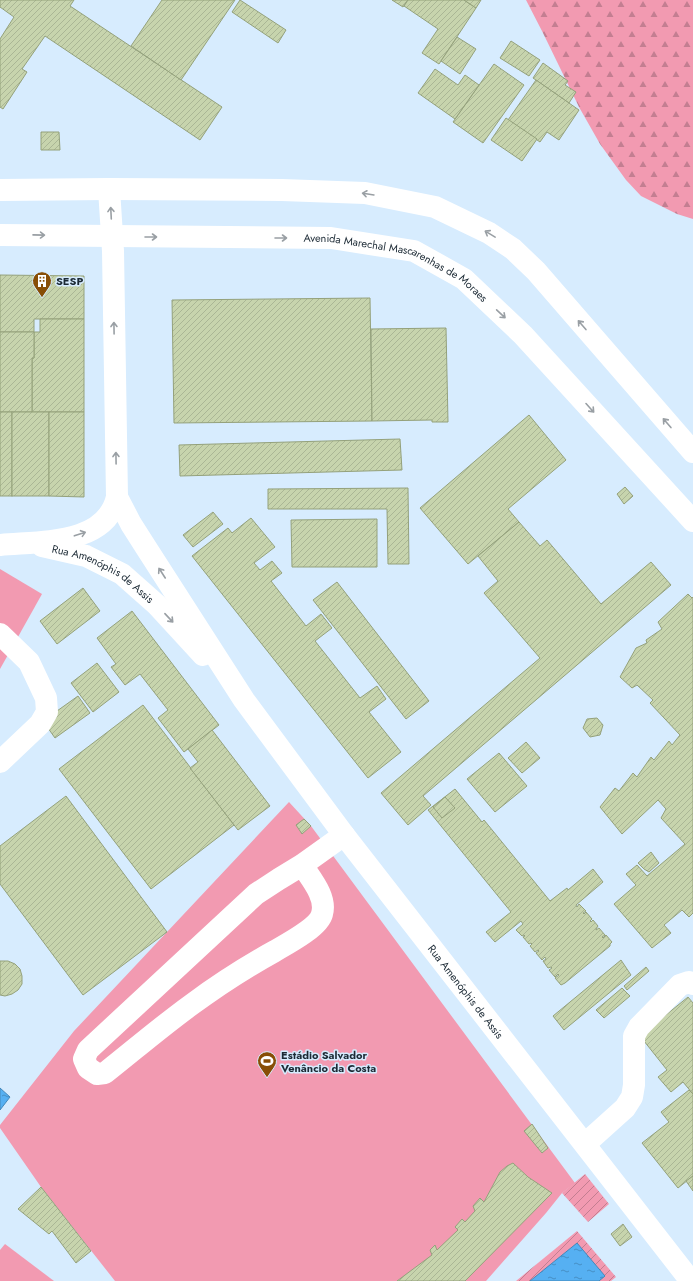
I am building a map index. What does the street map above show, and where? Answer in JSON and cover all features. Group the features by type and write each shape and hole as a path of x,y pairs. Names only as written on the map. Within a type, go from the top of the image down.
{"street":[{"name":"Rua Amenóphis de Assis","path":"27,542 68,538 89,531 98,526 109,516 114,507 116,496 112,237 109,189"},
{"path":"0,190 282,190 365,193 435,207 489,233 513,249 536,271 693,452"},
{"name":"Avenida Marechal Mascarenhas de Moraes","path":"0,235 331,238 414,251 464,279 523,334 693,521"},
{"name":"Rua Amenóphis de Assis","path":"116,496 131,524 244,700 344,835 691,1280"},
{"path":"0,545 27,542"},
{"name":"Rua Amenóphis de Assis","path":"27,542 86,556 122,574 157,605 244,700"},
{"path":"0,634 29,662 46,698 47,712 40,724 0,762"},
{"path":"302,865 317,889 323,904 322,916 313,927 244,969 190,1005 105,1073 97,1074 88,1068 84,1059 88,1050 256,894 302,865 344,835"},
{"path":"585,1144 625,1108 632,1097 634,1084 634,1036 639,1027 680,985 689,982 693,984"}],"green space":[{"path":"526,0 693,0 693,219 677,214 641,196 626,180 600,144 579,107"},
{"path":"0,569 42,594 0,669"},
{"name":"Estádio Salvador Venâncio da Costa","path":"289,802 311,826 575,1183 562,1193 486,1281 115,1281 41,1187 0,1128 0,1125 74,1031"},
{"path":"585,1174 609,1204 588,1222 562,1193"},
{"path":"577,1231 616,1277 611,1281 516,1281"},
{"path":"5,1244 54,1281 0,1281 0,1250"}],"water":[{"path":"0,1088 10,1097 0,1110"},
{"path":"577,1243 605,1276 599,1281 530,1281"}],"building":[{"path":"0,0 74,0 70,6 222,107 200,140 45,36 22,69 27,72 3,109 0,107 0,39 14,17 0,7"},
{"path":"162,0 235,0 181,80 131,46"},
{"path":"240,0 286,30 278,43 232,12"},
{"path":"392,0 408,0 403,7"},
{"path":"408,0 464,0 476,8 439,64 422,53 438,29 404,6"},
{"path":"464,0 481,0 476,8"},
{"path":"457,37 476,49 460,74 441,61"},
{"path":"511,41 540,60 529,76 500,58"},
{"path":"543,63 568,81 565,85 576,92 569,103 533,78"},
{"path":"494,64 524,85 483,143 453,122"},
{"path":"435,69 458,85 465,75 479,85 455,119 418,93"},
{"path":"536,80 579,110 559,140 547,132 540,142 508,120"},
{"path":"506,118 537,139 522,161 491,140"},
{"path":"41,132 59,132 60,150 41,150"},
{"name":"SESP","path":"0,275 84,276 84,319 34,319 34,332 0,332"},
{"path":"370,298 372,421 174,423 172,300"},
{"path":"40,319 84,319 84,412 32,412 32,358 34,358 34,332 40,332"},
{"path":"446,328 448,422 432,422 432,420 372,421 371,329"},
{"path":"0,332 34,332 34,358 32,358 32,412 0,412"},
{"path":"0,412 12,412 12,496 0,496"},
{"path":"12,412 49,412 49,496 12,496"},
{"path":"49,412 84,412 84,497 49,496"},
{"path":"529,415 566,460 508,509 519,522 468,564 420,508"},
{"path":"400,439 402,470 180,476 179,445"},
{"path":"625,487 633,496 624,504 617,494"},
{"path":"408,488 409,564 388,564 387,509 268,509 268,489"},
{"path":"213,512 223,524 193,547 183,535"},
{"path":"251,518 275,547 254,563 260,570 272,561 282,573 271,581 306,626 321,614 332,628 315,641 360,698 377,686 386,699 369,712 401,752 368,778 192,556 228,528 232,533"},
{"path":"377,519 377,567 292,567 291,520"},
{"path":"519,522 540,546 547,540 601,604 651,562 671,585 423,796 431,805 408,825 381,793 540,658 484,593 498,581 478,556"},
{"path":"337,582 429,701 406,719 313,600"},
{"path":"83,588 100,611 57,644 40,621"},
{"path":"688,594 692,598 693,597 693,913 689,917 682,910 664,925 671,933 652,948 614,904 636,885 626,874 637,865 647,876 685,844 661,818 666,809 658,800 622,834 600,807 615,788 619,791 633,773 637,777 651,757 654,760 669,741 672,745 680,735 650,703 653,700 637,685 632,688 620,677 636,648 647,643 646,640 662,629 658,622"},
{"path":"132,611 219,725 184,752 158,718 168,710 140,674 125,685 111,667 116,664 97,638"},
{"path":"97,663 119,692 93,712 71,683"},
{"path":"78,696 90,713 55,738 43,721"},
{"path":"143,705 234,825 151,889 59,769"},
{"path":"597,718 603,725 600,735 590,737 583,728 587,719"},
{"path":"212,730 270,806 238,830 190,768 198,762 188,749"},
{"path":"526,742 540,758 522,773 508,758"},
{"path":"499,753 527,786 495,812 467,779"},
{"path":"455,789 482,822 484,820 550,901 567,888 568,890 593,869 603,882 576,905 577,907 579,904 586,911 583,913 584,914 586,912 592,919 590,921 591,922 593,920 598,926 596,930 599,928 605,935 602,937 603,938 606,935 612,942 610,946 565,983 561,985 555,978 559,975 558,974 555,977 549,970 552,968 548,968 543,961 546,959 545,957 542,960 536,953 539,951 538,950 535,952 530,946 532,944 529,944 523,937 525,936 522,936 516,930 523,924 521,921 495,942 486,932 511,912 428,810"},
{"path":"66,796 167,932 83,995 0,884 0,846"},
{"path":"445,797 455,808 442,818 433,807"},
{"path":"304,819 311,826 302,834 296,825"},
{"path":"651,852 659,863 649,872 638,863"},
{"path":"621,960 631,975 564,1030 553,1016"},
{"path":"0,961 8,961 15,964 20,969 22,976 22,984 18,990 5,996 0,995"},
{"path":"646,967 649,971 627,990 624,986"},
{"path":"622,988 630,996 604,1018 596,1010"},
{"path":"688,997 693,1003 693,1094 683,1082 671,1092 658,1077 667,1070 640,1036"},
{"path":"689,1090 693,1094 693,1176 678,1188 642,1143 669,1122 661,1112"},
{"path":"532,1124 548,1148 542,1153 524,1131"},
{"path":"513,1163 528,1177 552,1193 465,1281 397,1281 432,1255 430,1250 435,1245 437,1250 458,1230 455,1227 462,1219 465,1222 475,1211 473,1206 480,1198 484,1202 500,1172"},
{"path":"693,1176 693,1191 686,1181"},
{"path":"41,1187 91,1251 76,1263 52,1231 49,1234 18,1209"},
{"path":"623,1224 632,1237 620,1246 611,1234"}],"place":[{"name":"SESP","path":"42,298"},
{"name":"Estádio Salvador Venâncio da Costa","path":"267,1078"}]}
